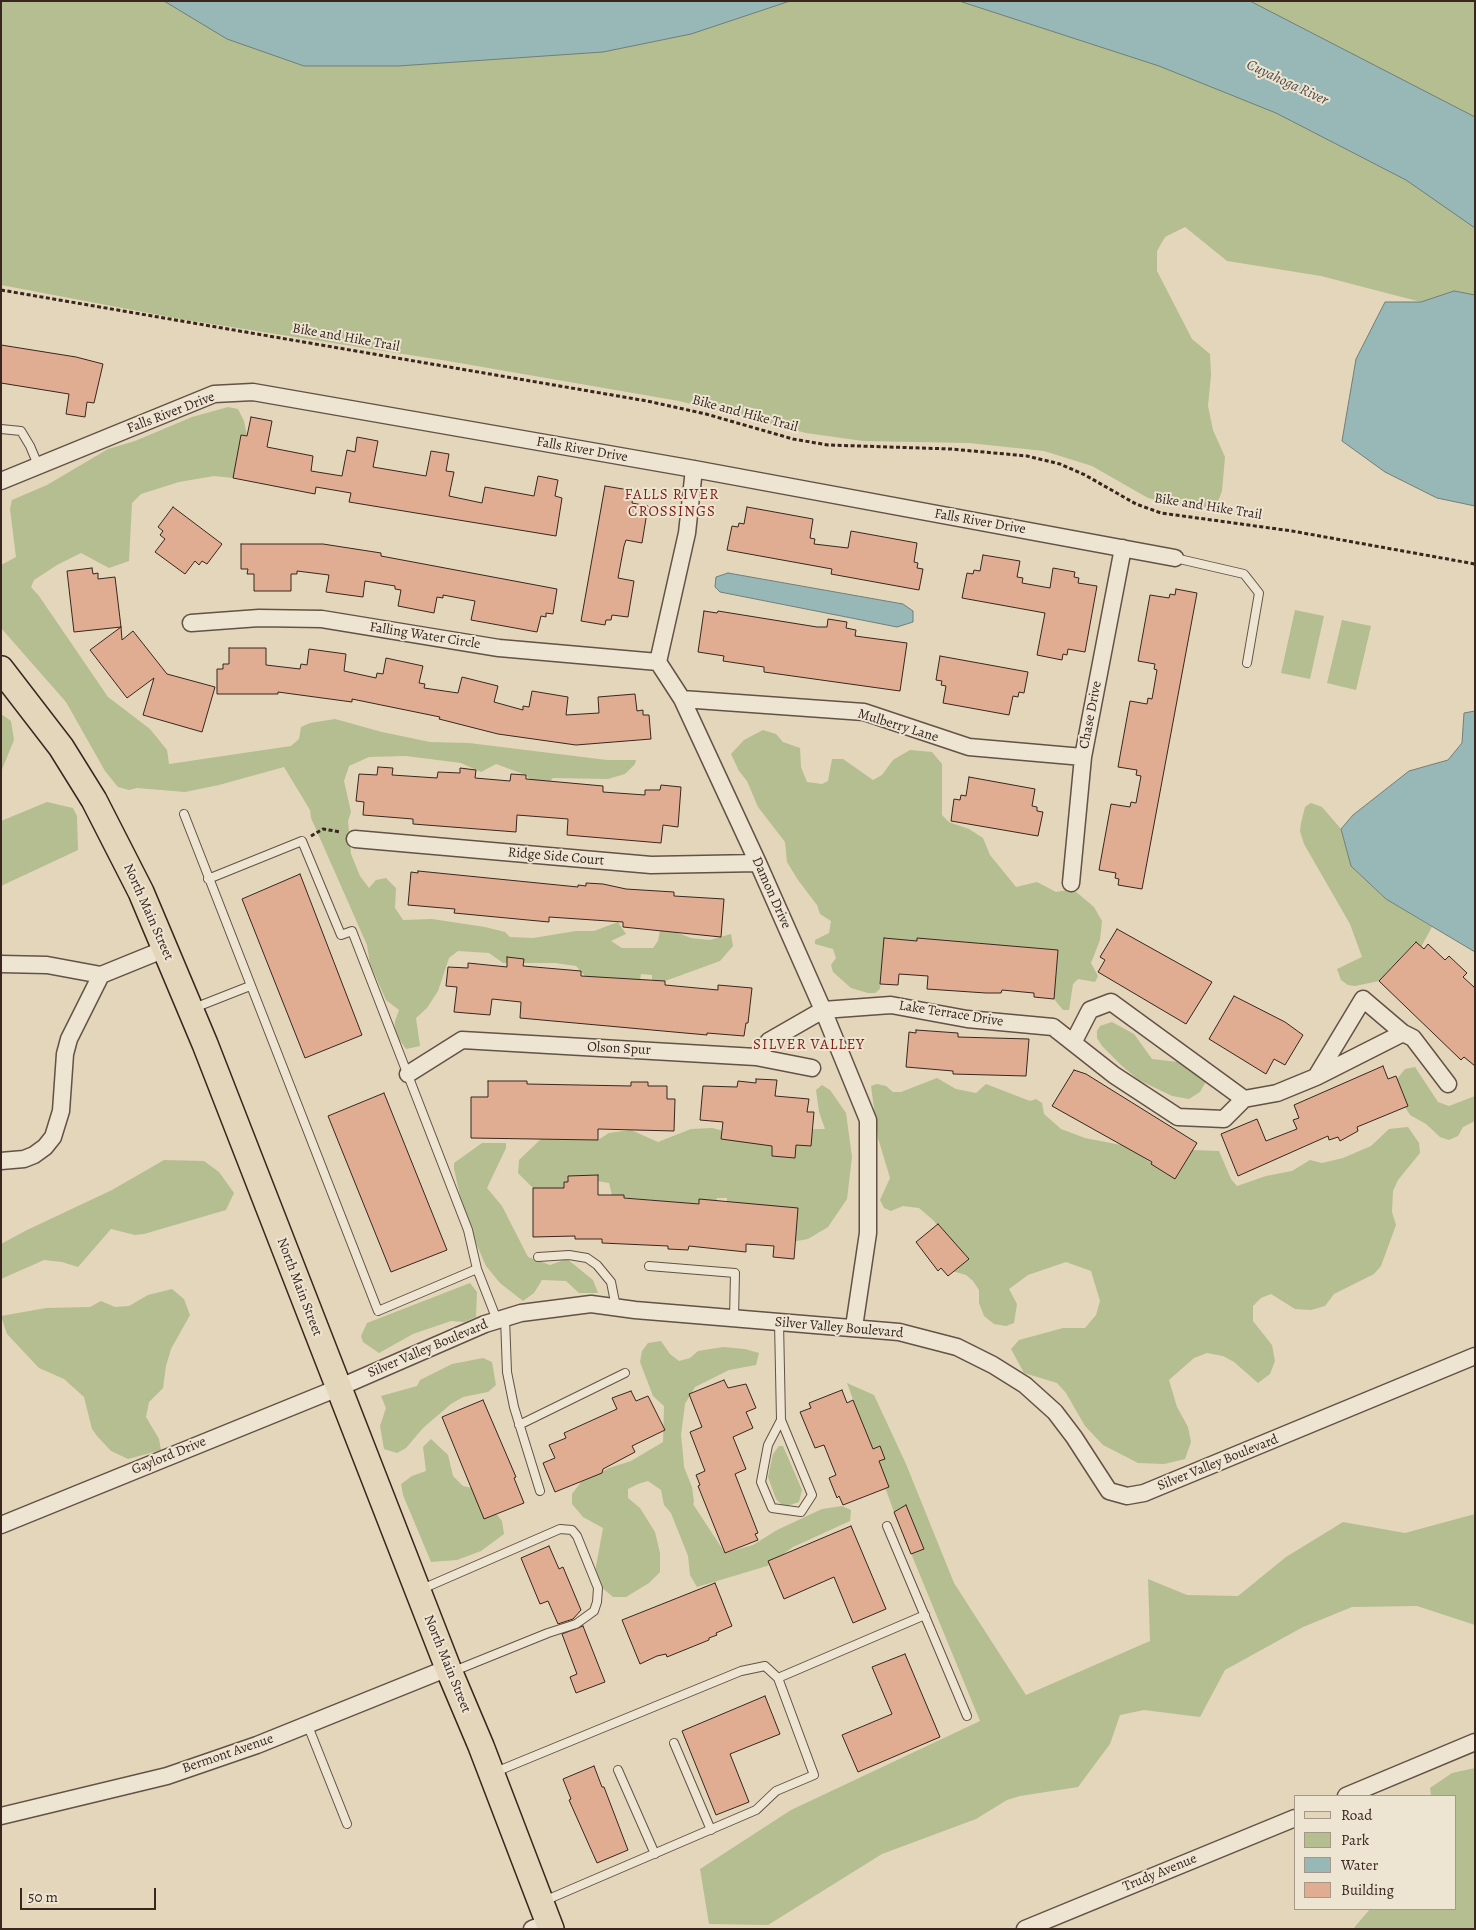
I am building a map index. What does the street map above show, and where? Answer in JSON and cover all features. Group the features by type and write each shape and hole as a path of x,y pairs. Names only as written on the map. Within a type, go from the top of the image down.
{"main road":[{"name":"North Main Street","path":"3,676 61,747 94,800 141,892 190,1010 449,1670 492,1773 543,1921"}],"street":[{"name":"Falls River Drive","path":"1,481 214,394 253,392 694,469 1175,558"},
{"path":"658,662 687,532 694,469"},
{"name":"Chase Drive","path":"1071,883 1083,757 1123,548"},
{"name":"Falling Water Circle","path":"191,623 259,618 322,619 499,648 658,662"},
{"name":"Damon Drive","path":"658,662 682,699 758,863 823,1010 868,1120 868,1233 854,1327"},
{"name":"Mulberry Lane","path":"682,699 864,712 968,747 1083,757"},
{"name":"Ridge Side Court","path":"356,840 651,865 758,863"},
{"path":"1,964 47,965 101,975 165,949"},
{"path":"1,1162 24,1159 34,1155 45,1147 53,1137 61,1111 63,1073 69,1039 101,975"},
{"path":"1316,1077 1363,999 1403,1033 1414,1038 1448,1084"},
{"path":"1073,1043 1090,1010 1111,1002 1244,1099 1277,1092 1316,1077 1403,1033"},
{"name":"Lake Terrace Drive","path":"823,1010 891,1005 967,1018 1053,1027 1114,1075 1178,1118 1224,1119 1244,1099"},
{"path":"756,1057 769,1041 823,1010"},
{"name":"Olson Spur","path":"408,1074 462,1040 756,1057 812,1068"},
{"name":"Silver Valley Boulevard","path":"338,1388 408,1356 501,1319 521,1313 591,1304 899,1332 957,1347 993,1365 1025,1385 1055,1412 1074,1437 1109,1491 1127,1496 1144,1493 1475,1356"},
{"name":"Gaylord Drive","path":"1,1524 338,1388"},
{"name":"Bermont Avenue","path":"1,1816 167,1776 257,1746 449,1670"},
{"path":"1348,1795 1475,1742"},
{"name":"Trudy Avenue","path":"1025,1929 1294,1818"}],"lane":[{"path":"1,429 21,432 30,446 38,466"},
{"path":"1175,558 1244,574 1259,593 1247,663"},
{"path":"184,814 378,1311 477,1269"},
{"path":"208,879 302,841 341,934 352,931 468,1230 477,1269 501,1319 507,1372 519,1424 540,1491"},
{"path":"190,1010 250,986"},
{"path":"538,1257 569,1255 587,1258 597,1265 611,1282 616,1307"},
{"path":"649,1266 735,1273 734,1318"},
{"path":"779,1322 781,1420 812,1495 801,1512 772,1508 761,1482 768,1446 781,1420"},
{"path":"519,1424 625,1374"},
{"path":"887,1526 967,1716"},
{"path":"418,1591 560,1529 572,1530 577,1536 598,1588 598,1602 594,1612 576,1624 548,1632 449,1670"},
{"path":"778,1678 926,1615"},
{"path":"492,1773 741,1671 764,1666 778,1678 814,1775 776,1791 756,1810 654,1854 543,1921"},
{"path":"308,1726 347,1824"},
{"path":"674,1743 711,1830"},
{"path":"618,1770 654,1854"}],"path":[{"name":"Bike and Hike Trail","path":"1,290 82,306 647,401 706,414 793,439 810,442 861,448 979,450 1027,456 1060,464 1085,475 1136,504 1161,513 1292,531 1475,564"},
{"path":"302,841 322,829 351,833 356,840"}],"green space":[{"path":"1,1 1475,1 1475,295 1454,291 1421,302 1321,276 1227,261 1185,227 1165,237 1157,251 1157,271 1192,339 1210,354 1211,375 1208,406 1213,430 1225,457 1222,491 1217,504 1196,510 1148,498 1092,466 1044,451 969,443 863,441 806,433 679,401 448,361 180,319 1,285"},
{"path":"228,407 238,409 244,421 247,436 241,435 233,478 214,476 179,482 141,494 132,503 129,561 109,568 81,553 57,565 34,580 31,587 108,697 150,729 167,750 169,764 291,746 299,739 301,727 310,723 335,719 382,732 430,742 469,743 607,760 636,760 635,764 625,774 608,779 553,778 543,789 538,788 526,775 496,764 481,772 461,763 406,756 369,757 349,766 344,781 351,812 348,821 351,854 360,876 369,888 376,880 386,878 396,888 395,908 403,920 432,919 485,927 505,932 510,937 533,938 576,931 594,931 618,922 626,934 611,941 622,948 653,948 658,941 660,930 670,930 691,938 710,940 731,934 733,946 720,961 665,981 652,980 652,975 641,974 640,980 593,985 576,966 555,963 503,963 489,953 458,951 449,958 438,991 427,1008 416,1018 420,1046 406,1049 394,1032 399,1010 386,1000 370,964 367,945 311,818 310,810 284,767 219,785 185,792 137,788 129,790 118,787 105,771 66,702 1,628 1,565 16,557 10,509 12,500 47,485 108,449 135,441 192,417"},
{"path":"1295,610 1324,616 1310,679 1281,673"},
{"path":"1342,620 1371,626 1356,690 1327,683"},
{"path":"1,714 11,721 14,740 1,772"},
{"path":"763,730 776,734 783,742 800,748 801,767 807,782 822,784 828,781 832,759 843,759 873,780 882,775 893,760 910,750 932,752 942,764 942,815 949,822 969,829 983,838 990,855 1016,887 1037,882 1056,892 1075,891 1094,907 1102,921 1100,940 1091,963 1098,976 1095,982 1078,979 1073,984 1069,1010 1063,1010 1054,999 1058,950 917,938 917,941 884,938 880,989 875,993 868,993 851,988 833,972 831,965 836,958 833,949 815,944 815,940 829,933 831,921 820,914 817,905 787,862 785,842 758,807 747,781 739,771 731,754 744,740"},
{"path":"47,802 73,808 77,816 78,850 1,886 1,821"},
{"path":"1311,803 1322,807 1341,829 1351,866 1386,899 1432,927 1421,947 1415,942 1379,981 1355,986 1348,985 1341,980 1337,969 1362,957 1350,924 1304,844 1300,831 1301,823 1305,807"},
{"path":"1112,1022 1134,1034 1152,1059 1178,1062 1195,1067 1208,1078 1200,1092 1189,1099 1172,1096 1139,1080 1102,1046 1097,1038 1097,1031 1100,1026"},
{"path":"1415,1067 1438,1102 1449,1106 1475,1096 1475,1121 1463,1127 1458,1136 1449,1140 1440,1137 1426,1124 1410,1115 1405,1107 1408,1106 1397,1079 1405,1069"},
{"path":"937,1078 956,1089 976,1093 986,1084 1030,1101 1036,1099 1042,1103 1044,1114 1061,1129 1085,1138 1126,1146 1175,1179 1192,1150 1219,1151 1231,1179 1237,1186 1266,1176 1292,1171 1310,1160 1322,1163 1343,1158 1371,1146 1389,1129 1398,1128 1408,1127 1419,1143 1420,1153 1398,1180 1393,1191 1392,1212 1396,1225 1381,1266 1374,1274 1334,1294 1325,1306 1311,1310 1295,1309 1271,1294 1261,1298 1253,1306 1253,1321 1272,1345 1275,1361 1270,1374 1258,1383 1234,1362 1223,1356 1207,1353 1194,1358 1169,1380 1177,1407 1188,1427 1191,1442 1185,1459 1164,1464 1138,1463 1103,1445 1085,1426 1066,1393 1057,1383 1024,1373 1011,1349 1019,1340 1063,1328 1085,1328 1096,1315 1100,1301 1091,1271 1066,1262 1028,1275 1009,1289 1017,1304 1014,1323 1006,1326 994,1324 984,1316 979,1303 979,1290 973,1281 966,1275 952,1271 943,1232 933,1220 919,1208 903,1206 891,1211 884,1208 880,1200 890,1178 878,1138 871,1086 877,1084 886,1086 893,1092 901,1092"},
{"path":"822,1085 830,1090 846,1113 852,1157 847,1199 828,1227 808,1239 791,1242 727,1203 727,1198 717,1198 716,1201 699,1200 699,1204 629,1198 612,1195 609,1183 568,1176 568,1182 564,1188 533,1188 518,1173 519,1160 541,1139 598,1140 609,1133 631,1130 658,1142 691,1129 712,1128 749,1137 777,1148 803,1140 814,1129 825,1129 819,1112 816,1090"},
{"path":"482,1143 506,1143 506,1148 487,1188 502,1206 528,1257 550,1265 567,1259 593,1280 598,1293 579,1293 566,1281 542,1280 534,1293 523,1301 500,1283 486,1266 465,1218 454,1169 454,1163"},
{"path":"164,1160 204,1161 219,1172 234,1193 226,1210 144,1234 135,1235 111,1229 78,1267 62,1262 44,1260 1,1279 1,1244 112,1190"},
{"path":"470,1283 477,1292 476,1317 464,1322 451,1321 413,1334 379,1353 363,1342 361,1336 367,1323"},
{"path":"172,1289 184,1299 190,1315 171,1349 163,1388 149,1402 146,1417 159,1439 161,1450 128,1459 111,1451 92,1429 84,1397 64,1379 39,1368 7,1334 1,1316 46,1308 90,1307 101,1301 115,1307 129,1306 148,1295"},
{"path":"661,1341 670,1354 679,1361 690,1358 698,1351 723,1347 745,1349 759,1353 756,1365 729,1370 695,1387 685,1404 681,1435 684,1467 692,1487 693,1504 725,1553 753,1545 777,1530 822,1509 842,1506 851,1510 850,1521 793,1547 767,1566 697,1587 690,1575 688,1556 671,1513 664,1505 661,1490 648,1481 628,1489 628,1498 640,1508 655,1532 660,1553 660,1572 649,1583 626,1597 613,1597 600,1586 595,1572 603,1528 583,1517 572,1504 572,1494 581,1482 609,1468 631,1461 663,1442 664,1406 653,1396 640,1362 642,1351 648,1343"},
{"path":"483,1358 492,1362 496,1385 488,1392 463,1397 451,1404 423,1428 406,1448 397,1453 384,1449 380,1426 386,1408 381,1396 417,1386 420,1380 452,1364"},
{"path":"847,1383 874,1395 906,1464 954,1583 1026,1695 1150,1641 1148,1579 1187,1595 1238,1596 1286,1557 1343,1522 1405,1533 1475,1514 1475,1625 1417,1606 1352,1607 1303,1627 1225,1670 1200,1717 1144,1710 1120,1715 1110,1744 1078,1787 1020,1796 1007,1800 976,1819 882,1854 768,1925 709,1924 700,1869 791,1810 980,1721 894,1512"},
{"path":"431,1439 448,1455 453,1476 463,1486 477,1489 502,1521 504,1534 481,1551 457,1560 431,1562 403,1495 401,1484 412,1476 426,1471 423,1447"},
{"path":"779,1446 783,1446 802,1490 799,1502 784,1507 776,1499 768,1477 773,1454"},
{"path":"1475,1768 1475,1929 1353,1929 1369,1910 1456,1910 1456,1795 1431,1795 1430,1788 1452,1773"}],"water":[{"path":"164,1 790,1 691,34 603,52 398,66 304,66 227,39"},
{"name":"Cuyahoga River","path":"959,1 1250,1 1475,117 1475,228 1406,180 1276,113 1159,66"},
{"path":"1454,291 1475,295 1475,506 1437,498 1385,472 1342,441 1356,359 1385,302 1421,302"},
{"path":"728,573 903,604 913,611 913,622 897,627 720,592 715,587 716,577"},
{"path":"1475,711 1475,952 1386,899 1351,866 1341,829 1353,815 1409,771 1448,760 1462,743 1464,713"}],"building":[{"path":"1,345 76,357 103,364 94,403 87,402 85,417 66,414 69,394 1,383"},
{"path":"251,417 272,421 267,447 313,456 311,471 342,476 347,450 355,452 357,437 378,441 373,467 426,476 431,451 449,454 446,471 454,472 449,496 482,503 485,487 534,496 538,476 558,480 555,496 562,498 556,536 349,502 351,493 316,487 315,494 233,478 241,435 247,436"},
{"path":"605,486 629,490 628,497 633,497 632,503 648,506 642,543 626,540 618,578 634,581 628,617 612,615 611,620 606,620 605,625 581,621"},
{"path":"173,507 222,544 207,564 202,561 199,565 195,561 185,574 155,552 165,539 160,535 163,531 158,527"},
{"path":"747,507 813,519 810,538 815,539 814,544 848,548 851,531 917,543 914,562 918,563 917,568 923,569 919,590 831,574 832,569 727,550 732,526 738,527 739,523 744,524"},
{"path":"241,544 323,544 381,553 381,556 557,589 553,614 546,613 546,617 541,616 537,632 471,620 475,601 443,595 443,598 437,597 434,613 398,606 401,590 395,589 395,586 365,581 363,597 326,592 329,575 297,571 297,574 291,574 291,591 254,591 254,574 247,574 248,569 241,569"},
{"path":"983,555 1020,561 1017,577 1023,578 1022,583 1050,588 1053,568 1075,572 1074,577 1079,578 1078,583 1097,586 1085,652 1068,649 1067,655 1063,654 1062,660 1037,655 1045,613 962,598 967,573 973,574 974,570 980,571"},
{"path":"92,568 93,574 98,573 98,579 115,577 121,627 74,632 67,571"},
{"path":"1176,589 1197,593 1142,889 1118,885 1119,879 1115,878 1116,873 1099,870 1111,804 1130,807 1131,802 1136,803 1141,776 1136,775 1137,770 1118,767 1130,701 1147,704 1148,698 1152,699 1157,670 1154,669 1155,664 1138,661 1150,595 1169,598 1170,594 1175,595"},
{"path":"704,611 717,613 718,611 817,627 827,627 828,619 847,622 846,628 856,630 855,636 907,643 900,691 764,672 764,667 723,661 724,656 698,652"},
{"path":"121,627 122,640 133,631 167,674 215,687 202,732 143,715 154,678 127,698 90,650"},
{"path":"229,648 266,648 266,665 300,669 301,664 307,665 309,649 346,654 344,671 376,678 377,673 383,674 386,658 423,666 419,683 425,684 424,688 458,693 462,677 498,686 494,702 523,710 523,706 529,707 532,691 568,697 566,715 599,713 598,697 635,694 637,711 643,710 643,715 649,715 651,739 576,745 498,734 439,719 440,717 352,699 352,702 278,692 278,694 217,694 217,669 223,669 223,664 229,664"},
{"path":"940,656 1028,672 1024,693 1019,692 1018,697 1013,696 1009,715 943,703 946,686 941,685 942,681 936,680"},
{"path":"378,767 393,768 392,775 437,778 438,772 460,773 460,768 476,770 475,778 510,781 511,774 526,775 526,779 603,786 603,792 645,795 645,790 660,790 661,785 681,787 678,827 663,825 661,843 567,835 568,819 517,815 516,832 413,824 413,819 363,815 364,802 356,801 359,774 377,775"},
{"path":"969,777 1035,789 1032,806 1037,807 1037,811 1043,812 1038,836 951,821 954,799 960,800 961,795 966,796"},
{"path":"418,871 578,887 578,885 586,886 586,883 603,884 626,889 674,892 674,896 724,899 721,937 623,927 623,922 549,917 549,922 454,913 455,909 408,905 411,872 418,873"},
{"path":"300,874 362,1035 305,1058 242,899"},
{"path":"1117,929 1212,982 1186,1024 1098,972 1105,960 1100,957"},
{"path":"884,938 917,941 917,938 1058,950 1054,999 1034,997 1034,993 1002,990 1001,993 986,993 927,989 928,976 899,974 898,985 880,984"},
{"path":"1416,942 1424,949 1428,944 1445,960 1449,956 1467,973 1463,977 1475,988 1475,1066 1464,1057 1461,1060 1379,981"},
{"path":"507,957 524,959 523,966 581,971 581,976 665,981 665,985 718,990 718,985 752,988 748,1023 746,1023 744,1036 707,1033 707,1035 520,1018 521,1002 492,999 490,1015 454,1012 457,987 446,986 448,967 468,968 468,963 507,967"},
{"path":"1234,996 1285,1022 1303,1035 1285,1065 1274,1059 1266,1074 1209,1039"},
{"path":"916,1030 958,1033 958,1037 1029,1039 1026,1076 953,1074 953,1071 906,1067 909,1032 916,1033"},
{"path":"1383,1066 1388,1079 1396,1076 1408,1106 1357,1127 1358,1131 1340,1141 1338,1137 1329,1140 1328,1136 1238,1176 1221,1134 1257,1119 1266,1141 1297,1129 1293,1120 1299,1118 1294,1105"},
{"path":"1074,1070 1086,1074 1197,1143 1175,1179 1151,1164 1152,1162 1052,1106"},
{"path":"756,1079 777,1080 775,1096 809,1099 807,1112 814,1112 811,1146 796,1145 795,1158 772,1156 772,1146 721,1139 723,1122 700,1120 703,1086 737,1087 738,1081 756,1083"},
{"path":"488,1081 527,1081 527,1084 631,1086 631,1082 648,1082 648,1086 667,1086 667,1099 675,1099 674,1131 598,1129 598,1140 471,1138 471,1097 488,1097"},
{"path":"384,1093 447,1250 391,1272 328,1116"},
{"path":"598,1175 598,1195 624,1195 624,1198 699,1204 699,1199 798,1208 794,1259 773,1257 774,1246 746,1244 746,1252 689,1246 688,1250 668,1249 668,1246 602,1243 602,1239 575,1239 575,1236 533,1237 533,1188 564,1188 564,1182 568,1182 568,1176"},
{"path":"938,1224 969,1259 948,1276 941,1268 938,1271 916,1242"},
{"path":"724,1380 728,1388 746,1384 756,1408 746,1412 753,1428 733,1437 746,1469 735,1474 758,1533 755,1534 758,1540 725,1553 698,1486 700,1485 696,1475 705,1471 690,1432 702,1427 689,1394"},
{"path":"842,1390 847,1403 853,1400 873,1449 880,1446 885,1459 879,1461 889,1487 843,1505 839,1496 837,1498 829,1478 836,1475 824,1445 815,1448 800,1412 811,1408 809,1403"},
{"path":"631,1391 636,1401 648,1396 665,1430 632,1446 635,1452 603,1469 602,1473 555,1492 543,1463 555,1458 549,1445 566,1438 564,1433 617,1409 612,1398"},
{"path":"483,1400 516,1477 514,1478 524,1503 484,1519 442,1417"},
{"path":"906,1505 924,1549 911,1554 894,1512"},
{"path":"851,1526 886,1609 853,1623 834,1577 784,1599 768,1561"},
{"path":"549,1546 559,1569 563,1567 581,1610 573,1619 558,1624 548,1601 540,1604 521,1558"},
{"path":"715,1583 732,1626 716,1633 717,1635 709,1638 709,1640 667,1657 666,1654 657,1656 640,1664 622,1620"},
{"path":"583,1626 605,1682 576,1693 570,1677 577,1674 562,1634"},
{"path":"905,1654 940,1737 858,1772 842,1735 892,1714 872,1667"},
{"path":"765,1696 780,1734 730,1754 749,1802 716,1815 682,1731"},
{"path":"594,1766 628,1850 597,1863 569,1800 571,1799 563,1779"}],"district":[{"name":"FALLS RIVER CROSSINGS","path":"672,504"},
{"name":"SILVER VALLEY","path":"809,1045"}]}
